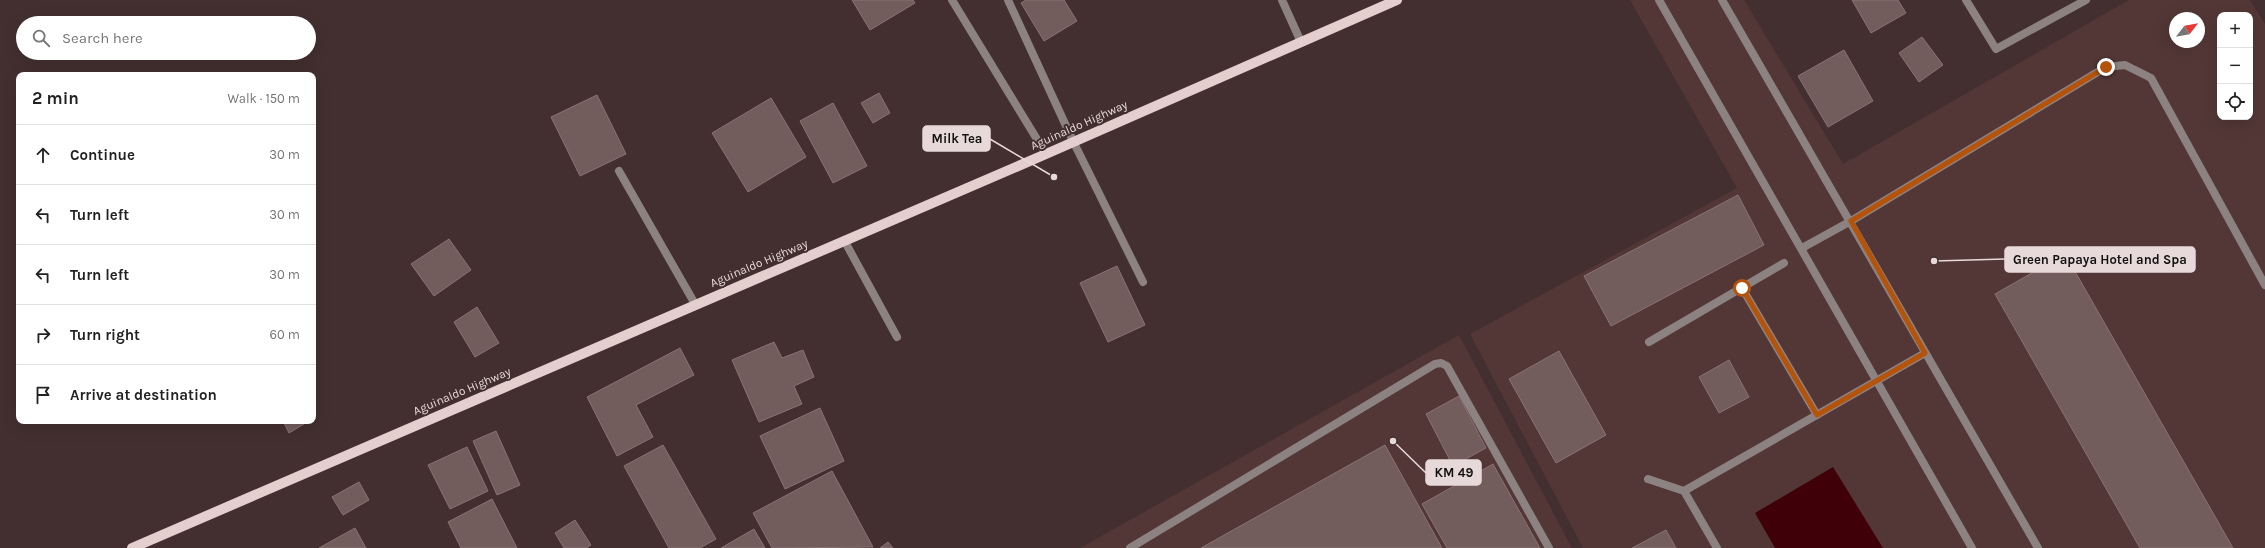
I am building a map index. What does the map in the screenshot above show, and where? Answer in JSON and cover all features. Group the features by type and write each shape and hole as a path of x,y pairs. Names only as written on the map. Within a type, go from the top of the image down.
{"main road":[{"name":"Aguinaldo Highway","path":"132,548 1046,154 1396,0"}],"street":[{"path":"952,0 1046,154"},
{"path":"1008,0 1073,141 1143,282"},
{"path":"1282,0 1301,42"},
{"path":"1659,0 1972,548"},
{"path":"1722,0 1851,221 1925,353 2038,548"},
{"path":"1966,0 1996,49 2086,0"},
{"path":"1802,248 1851,221 2106,67 2125,65 2151,78 2265,285"},
{"path":"619,172 695,304"},
{"path":"844,240 897,337"},
{"path":"1649,342 1784,263"},
{"path":"1742,288 1817,415"},
{"path":"1684,491 1925,353"},
{"path":"1130,548 1428,368 1441,362 1447,366 1550,548"},
{"path":"1648,479 1684,491 1717,548"}],"shaded area":[{"path":"1630,0 1744,0 1843,164 2129,0 2250,0 2265,24 2265,548 1583,548 1470,334 1737,188"},
{"path":"1459,335 1572,548 1080,548"},
{"path":"1833,467 1883,548 1775,548 1755,513"}],"building":[{"path":"852,0 913,0 915,3 870,30"},
{"path":"1026,0 1064,0 1077,21 1044,41 1021,3"},
{"path":"1852,0 1898,0 1906,13 1871,33"},
{"path":"1922,37 1943,65 1919,82 1899,53"},
{"path":"1844,50 1873,101 1828,127 1798,76"},
{"path":"879,93 890,113 873,123 861,103"},
{"path":"597,95 626,154 580,176 551,117"},
{"path":"771,98 806,157 748,192 712,133"},
{"path":"833,103 867,166 833,183 800,121"},
{"path":"1738,195 1764,245 1611,326 1584,276"},
{"path":"449,239 471,270 434,296 411,264"},
{"path":"2065,254 2233,548 2140,548 1995,294"},
{"path":"1117,266 1145,325 1108,342 1080,283"},
{"path":"477,307 499,343 475,357 454,322"},
{"path":"774,342 782,358 803,350 814,377 794,386 802,404 759,422 732,360"},
{"path":"680,348 694,375 636,405 653,437 617,456 587,397"},
{"path":"1559,351 1606,435 1556,463 1509,379"},
{"path":"1729,360 1749,397 1719,413 1699,377"},
{"path":"1459,396 1486,448 1453,466 1426,414"},
{"path":"820,408 844,461 785,489 760,436"},
{"path":"284,424 304,424 289,433"},
{"path":"496,431 520,485 497,495 473,441"},
{"path":"663,445 716,539 700,548 669,548 624,466"},
{"path":"1385,445 1442,548 1201,548"},
{"path":"467,447 488,491 450,509 428,465"},
{"path":"1493,464 1540,548 1447,548 1422,504"},
{"path":"832,471 873,547 772,548 753,513"},
{"path":"359,482 369,500 343,515 332,497"},
{"path":"492,499 517,548 461,548 448,522"},
{"path":"575,520 591,545 586,548 564,548 555,533"},
{"path":"355,528 366,548 319,548"},
{"path":"754,529 765,548 721,548"},
{"path":"1666,530 1676,548 1632,548"},
{"path":"888,542 893,548 880,548"}],"place":[{"name":"Milk Tea","path":"1054,177"},
{"name":"Green Papaya Hotel and Spa","path":"1934,261"},
{"name":"KM 49","path":"1393,441"}],"route":[{"path":"1742,288 1817,415 1925,353 1851,221 2106,67"}]}
